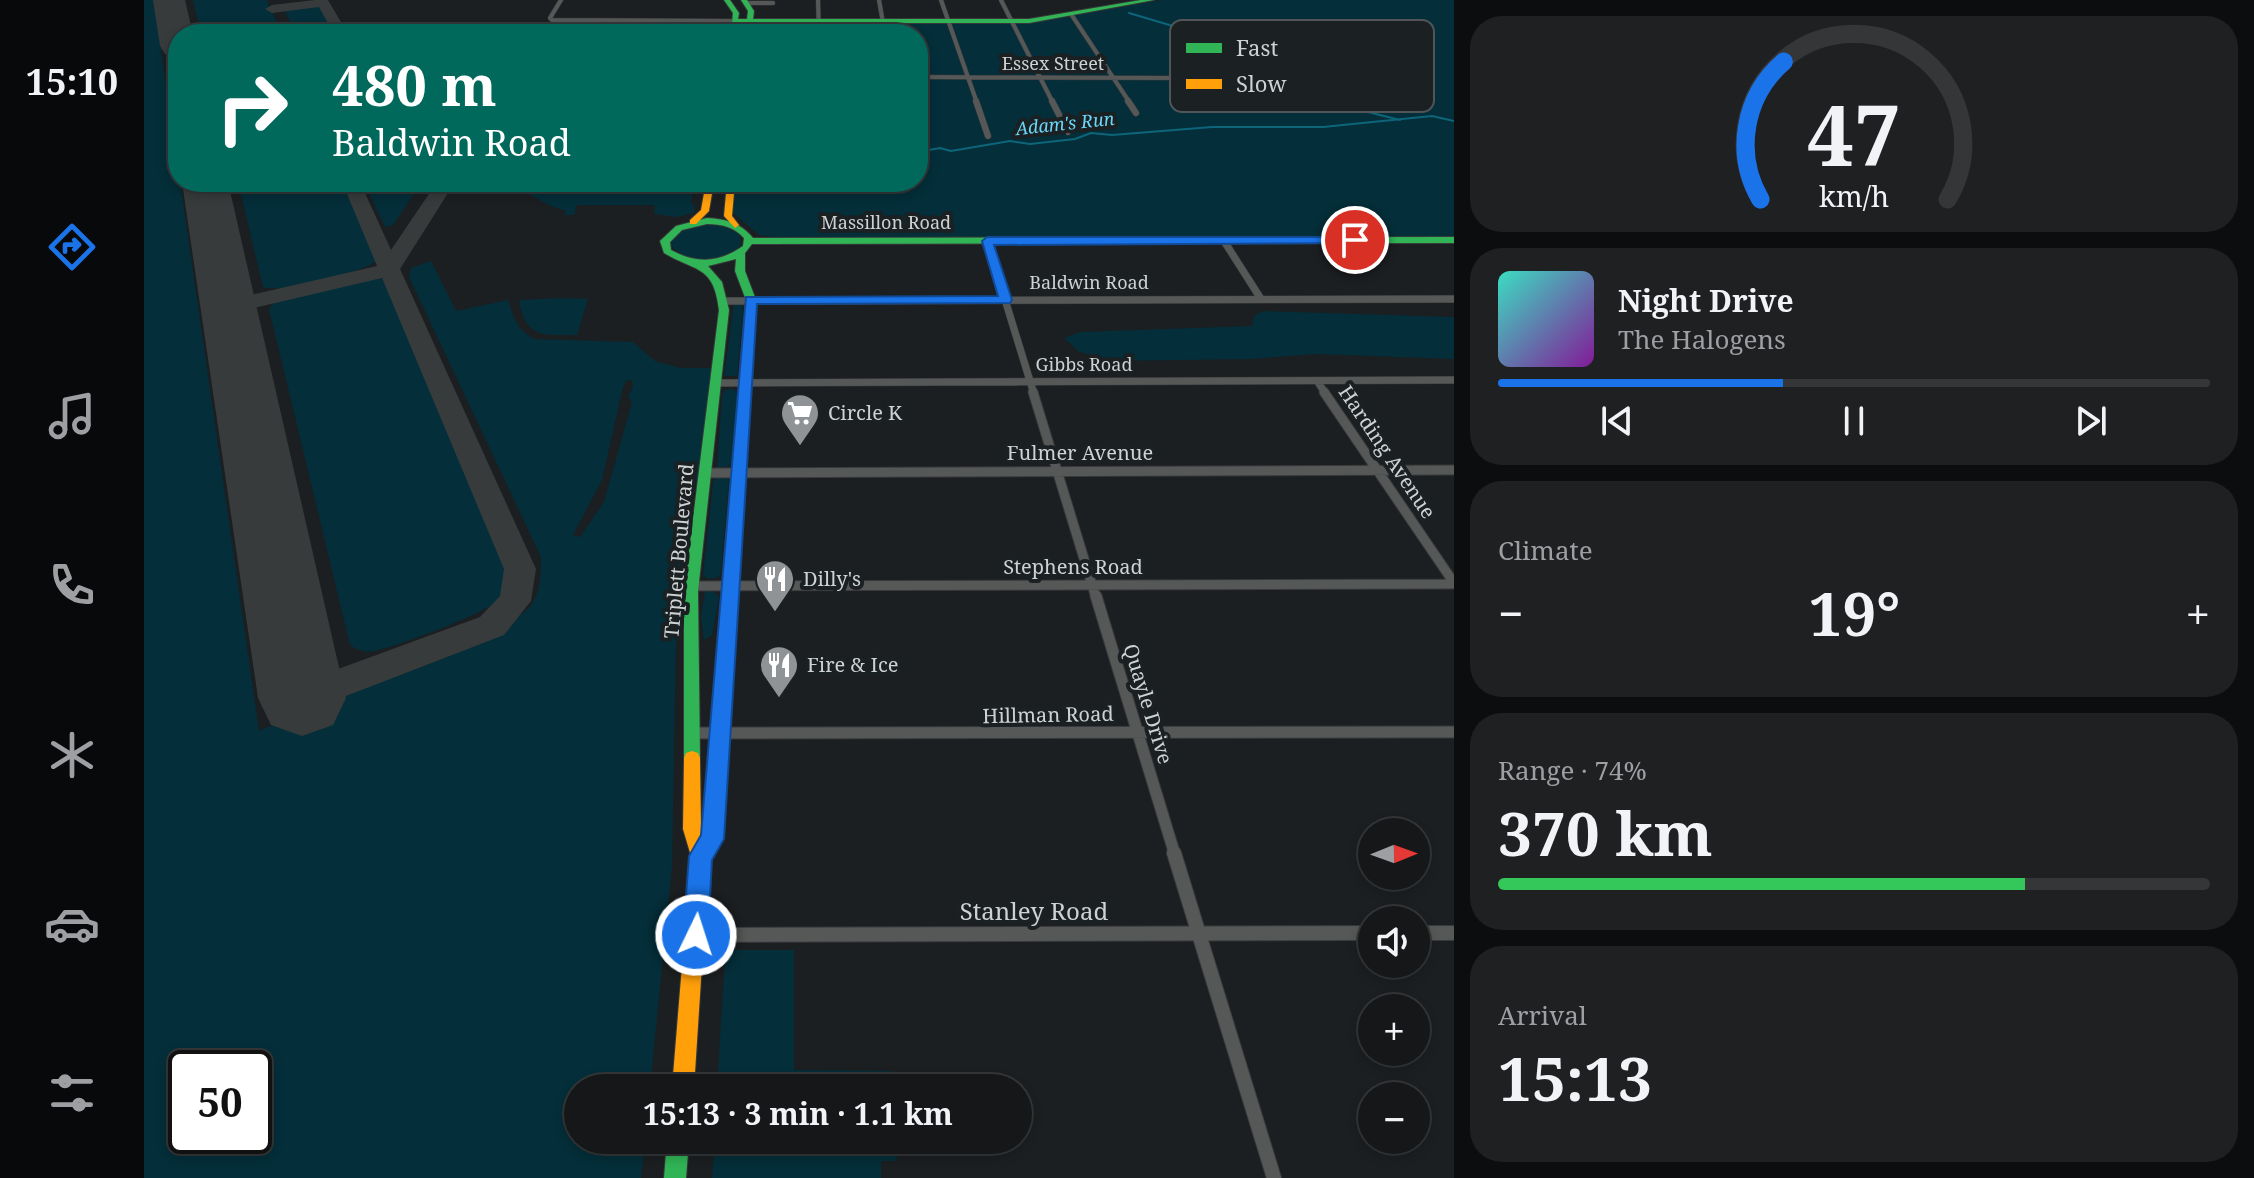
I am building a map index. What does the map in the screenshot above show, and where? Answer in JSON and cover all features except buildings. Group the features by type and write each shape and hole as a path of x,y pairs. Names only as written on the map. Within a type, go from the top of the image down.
{"main road":[{"path":"727,0 735,8 741,24"},
{"path":"920,24 1012,21 1151,0"},
{"path":"742,24 746,2"},
{"path":"708,192 705,211 671,233 665,245 673,256 711,270 718,280 723,301"},
{"path":"730,192 728,216 745,232 745,247"},
{"path":"689,224 713,221 735,225"},
{"name":"Massillon Road","path":"696,263 717,262 745,247 987,241 1454,240"},
{"name":"Triplett Boulevard","path":"700,856 712,839 721,734 751,300 740,271 745,247"},
{"name":"Triplett Boulevard","path":"684,1074 700,856 692,829 692,586 724,319 723,301"},
{"path":"675,1178 677,1154"}],"street":[{"path":"561,0 550,18 557,21 650,24"},
{"path":"818,0 818,24"},
{"path":"879,0 883,24"},
{"path":"941,0 988,136"},
{"path":"1001,0 1068,132"},
{"path":"746,2 773,3"},
{"path":"1071,14 1136,113"},
{"name":"Essex Street","path":"928,77 1170,80"},
{"name":"Quayle Drive","path":"987,241 1274,1178"},
{"path":"1224,241 1261,299"},
{"name":"Baldwin Road","path":"723,301 1454,299"},
{"name":"Gibbs Road","path":"714,383 1454,380"},
{"name":"Harding Avenue","path":"1317,381 1454,583"},
{"name":"Fulmer Avenue","path":"706,473 1454,470"},
{"name":"Stephens Road","path":"692,586 1454,583"},
{"name":"Hillman Road","path":"691,733 1454,732"},
{"name":"Stanley Road","path":"696,935 1358,933"},
{"path":"1430,933 1454,933"}],"shaded area":[{"path":"144,0 154,0 168,97 168,192 182,192 259,731 406,671 489,633 518,617 532,604 537,593 541,557 409,277 411,268 431,261 456,311 508,300 520,328 535,339 633,342 655,361 681,368 711,368 698,495 691,495 677,590 672,867 651,1074 564,1074 564,1154 644,1154 641,1178 144,1178","holes":["632,380 633,387 628,396 632,402 604,502 580,537 573,535 602,480 623,387 626,381"]},
{"path":"193,0 267,0 278,24 199,24"},
{"path":"1161,0 1454,0 1454,236 781,238 759,235 733,213 735,192 928,192 928,24 757,22 1033,22"},
{"path":"320,4 333,24 291,24 285,11"},
{"path":"240,192 351,192 379,259 358,270 322,280 286,287 263,287"},
{"path":"369,192 415,192 393,225 385,227"},
{"path":"526,192 693,192 691,204 695,205 694,213 677,217 654,214 655,205 577,205 574,215 565,215 566,211"},
{"path":"703,224 724,226 740,235 741,245 726,256 706,260 685,257 671,245 679,233"},
{"path":"377,276 388,282 510,563 512,579 507,594 485,609 423,635 367,652 350,645 269,309 275,301 285,297"},
{"path":"588,299 577,335 538,332 526,322 519,300"},
{"path":"734,303 742,304 743,312 737,376 724,376"},
{"path":"1263,311 1454,317 1454,359 1316,354 1252,359 1107,361 1078,351 1064,338 1080,332 1252,326 1254,316"},
{"path":"734,389 738,394 731,463 727,467 717,468 722,397 724,390"},
{"path":"725,475 729,479 721,572 719,577 708,579 703,575 713,483 715,477"},
{"path":"712,590 719,597 712,635 704,640 701,617 705,591"},
{"path":"794,950 794,1070 892,1071 892,1074 718,1074 726,952"},
{"path":"714,1154 897,1154 897,1161 881,1161 881,1178 712,1178"}],"waterway":[{"path":"1129,13 1170,25"},
{"path":"1368,112 1398,119"},
{"name":"Adam's Run","path":"1398,119 1432,116 1454,121"},
{"name":"Adam's Run","path":"928,150 940,148 951,151 1010,141 1030,144 1075,139 1091,133 1112,135 1212,127 1323,127 1398,119"}],"taxiway":[{"path":"272,9 323,3 335,24"},
{"path":"355,192 389,269"},
{"path":"389,269 439,192"},
{"path":"228,307 389,269"},
{"path":"302,698 492,626 515,601 520,569 389,269"}],"runway":[{"path":"169,0 174,24"},
{"path":"207,192 302,698"}],"traffic: fast":[{"path":"727,0 736,13 735,24"},
{"path":"744,0 751,11 749,24"},
{"path":"735,21 1029,21 1151,0"},
{"path":"707,221 740,229 749,238 747,247 728,259 708,264 687,261 667,251 665,241 679,228 707,221"},
{"path":"749,241 1454,240"},
{"path":"700,856 712,839 750,321 751,300 740,271 741,253"},
{"path":"692,758 691,591 724,310 717,282 696,263"},
{"path":"675,1178 677,1154"}],"traffic: slow":[{"path":"693,222 705,211 708,192"},
{"path":"730,192 728,216 735,225"},
{"path":"684,1074 700,856 692,829 692,758"}],"place":[{"name":"Circle K","path":"800,447"},
{"name":"Dilly's","path":"775,613"},
{"name":"Fire & Ice","path":"779,699"}],"route":[{"path":"696,935 700,856 712,839 751,300 1006,300 987,241 1355,240"}]}
